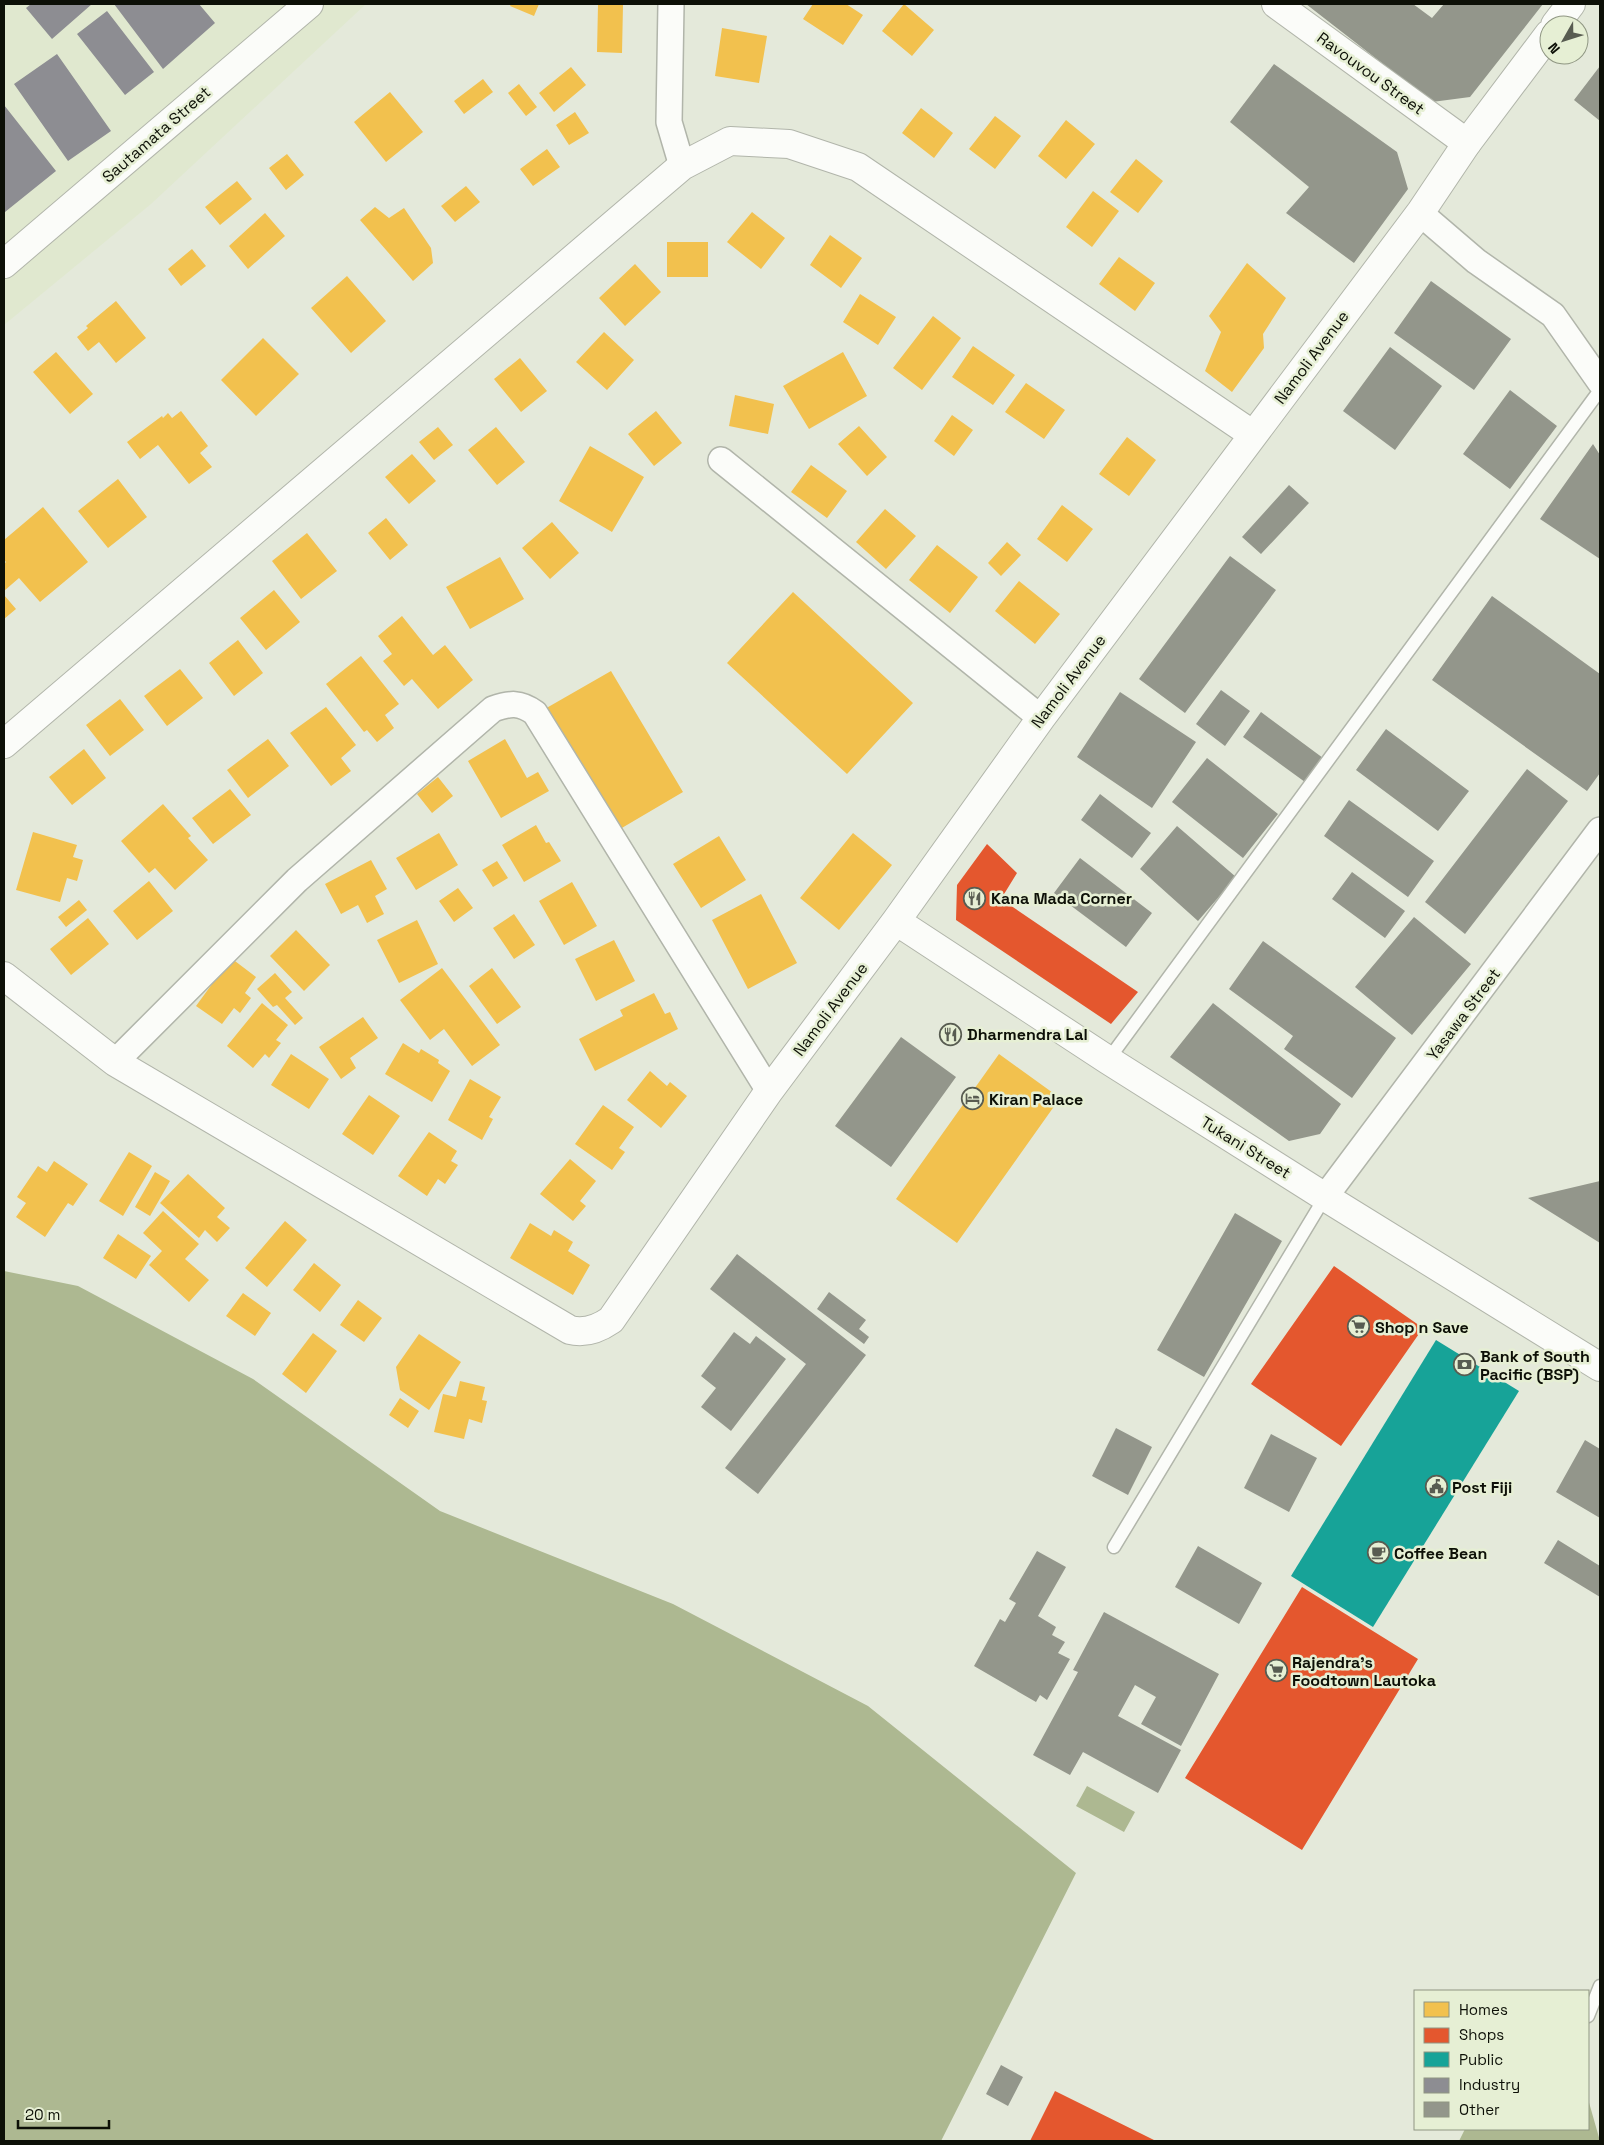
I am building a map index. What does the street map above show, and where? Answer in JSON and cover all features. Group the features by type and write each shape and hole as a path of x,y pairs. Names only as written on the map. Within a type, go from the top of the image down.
{"street":[{"name":"Sautamata Street","path":"4,264 309,4"},
{"path":"671,4 669,122 682,166"},
{"name":"Ravouvou Street","path":"1276,4 1467,143"},
{"path":"1564,15 1572,4"},
{"name":"Namoli Avenue","path":"115,1062 570,1330 580,1333 592,1330 611,1320 769,1092 896,921 1040,718 1420,213 1467,143 1539,47"},
{"path":"4,744 682,166 730,141 789,144 858,167 1252,434"},
{"path":"1420,213 1476,261 1553,315 1600,382"},
{"path":"721,460 1040,718"},
{"path":"4,976 115,1062 297,880 492,709 508,704 519,704 535,713 769,1092"},
{"name":"Yasawa Street","path":"1325,1197 1600,830"},
{"name":"Tukani Street","path":"896,921 1108,1060 1600,1367"}],"lane":[{"path":"1108,1060 1600,390"},
{"path":"1114,1547 1325,1197"},
{"path":"1589,2014 1600,1986"}],"shaded area":[{"path":"4,4 366,4 151,204 4,325"},
{"path":"4,1271 78,1286 253,1379 440,1511 673,1604 868,1706 1076,1873 941,2141 4,2141"},
{"path":"1087,1786 1135,1812 1124,1832 1076,1806"},
{"path":"1589,2102 1600,2141 1459,2141 1464,2130 1589,2130"}],"building: Homes":[{"path":"511,4 539,4 534,16 510,6"},
{"path":"813,4 846,4 863,15 843,45 803,19"},
{"path":"904,4 934,30 912,56 882,31"},
{"path":"598,5 623,5 622,53 597,52"},
{"path":"722,28 767,36 759,83 715,76"},
{"path":"571,67 586,85 554,112 539,93"},
{"path":"483,79 493,92 464,114 454,101"},
{"path":"519,84 537,107 526,116 508,93"},
{"path":"390,92 423,132 386,162 354,122"},
{"path":"921,108 953,133 934,158 902,133"},
{"path":"575,112 589,133 569,145 556,125"},
{"path":"995,116 1021,136 995,169 969,149"},
{"path":"1066,120 1095,144 1066,179 1038,156"},
{"path":"547,149 560,167 533,186 520,169"},
{"path":"287,154 304,175 286,190 269,168"},
{"path":"1136,159 1163,181 1138,213 1110,192"},
{"path":"237,181 252,199 220,225 205,207"},
{"path":"466,186 480,202 455,222 441,206"},
{"path":"1093,191 1119,211 1092,247 1066,227"},
{"path":"375,207 389,218 404,208 431,248 433,263 413,281 360,220"},
{"path":"752,212 785,238 761,269 727,242"},
{"path":"265,213 285,236 248,269 229,246"},
{"path":"830,235 862,258 841,288 810,265"},
{"path":"667,242 708,242 708,277 667,277"},
{"path":"192,249 206,266 181,286 168,269"},
{"path":"1119,257 1155,283 1135,311 1099,284"},
{"path":"1247,263 1286,298 1263,334 1264,348 1232,392 1205,371 1221,332 1209,316"},
{"path":"635,264 661,292 625,326 599,298"},
{"path":"347,276 386,321 351,353 311,308"},
{"path":"860,294 896,317 878,345 843,322"},
{"path":"116,301 146,338 116,363 99,342 88,351 77,337 88,328 86,326"},
{"path":"933,316 961,338 922,390 893,368"},
{"path":"604,332 634,360 607,390 576,362"},
{"path":"263,338 299,374 256,416 221,380"},
{"path":"973,346 1015,375 993,405 952,377"},
{"path":"56,352 93,394 70,414 33,372"},
{"path":"843,352 867,396 809,429 783,386"},
{"path":"520,358 547,391 521,412 494,379"},
{"path":"1026,383 1065,410 1044,439 1005,412"},
{"path":"735,395 774,404 768,434 729,426"},
{"path":"181,411 208,446 200,453 212,467 189,484 158,445 140,459 127,442 162,416 163,418 168,413 172,418"},
{"path":"656,411 682,443 654,466 628,434"},
{"path":"952,415 973,430 954,456 934,441"},
{"path":"859,426 887,457 867,476 838,444"},
{"path":"438,427 453,445 434,460 419,442"},
{"path":"496,427 525,462 497,485 468,450"},
{"path":"1127,437 1156,460 1129,496 1099,474"},
{"path":"590,446 644,477 612,532 559,501"},
{"path":"412,454 436,481 409,504 385,477"},
{"path":"811,465 847,491 827,518 791,492"},
{"path":"118,479 147,517 108,548 78,511"},
{"path":"1062,505 1093,529 1067,562 1037,539"},
{"path":"43,507 88,562 40,602 19,578 4,591 4,564 6,562 4,560 4,540"},
{"path":"885,509 916,536 886,569 856,542"},
{"path":"386,518 408,545 390,560 368,533"},
{"path":"552,522 579,553 550,579 522,548"},
{"path":"307,533 337,571 301,599 272,561"},
{"path":"1007,542 1021,555 1001,576 988,563"},
{"path":"937,545 978,577 950,613 909,580"},
{"path":"500,557 524,599 470,629 446,587"},
{"path":"1019,581 1060,614 1035,644 995,611"},
{"path":"274,590 300,622 266,650 240,618"},
{"path":"793,592 913,703 847,774 727,663"},
{"path":"4,595 16,609 4,619"},
{"path":"402,616 433,655 445,645 473,680 438,709 412,679 404,686 383,661 392,654 378,636"},
{"path":"238,640 263,673 234,696 209,663"},
{"path":"361,656 399,704 385,715 394,728 377,742 367,730 364,732 326,684"},
{"path":"180,669 203,698 167,726 144,696"},
{"path":"611,671 683,792 615,832 543,710"},
{"path":"120,699 144,730 110,756 86,725"},
{"path":"326,707 356,745 341,758 351,771 331,786 290,733"},
{"path":"268,739 289,766 248,798 227,770"},
{"path":"505,739 527,778 538,772 549,791 501,818 468,761"},
{"path":"84,749 106,778 72,805 49,777"},
{"path":"438,777 453,796 432,813 417,794"},
{"path":"230,789 251,815 213,844 192,818"},
{"path":"163,804 191,836 188,838 208,860 175,890 155,868 149,873 121,841"},
{"path":"536,825 546,843 549,842 561,861 524,882 502,845"},
{"path":"33,832 77,845 73,857 83,860 77,881 67,878 60,902 16,890"},
{"path":"439,833 458,865 416,890 396,858"},
{"path":"853,833 892,865 839,930 800,898"},
{"path":"719,836 746,880 701,908 673,864"},
{"path":"371,860 387,889 375,896 384,914 367,923 358,905 341,914 325,884"},
{"path":"497,861 508,878 493,887 482,870"},
{"path":"149,881 173,911 137,940 113,911"},
{"path":"572,882 597,926 564,945 539,901"},
{"path":"458,888 473,908 454,922 439,901"},
{"path":"761,894 797,963 748,989 712,920"},
{"path":"79,900 87,910 66,927 58,917"},
{"path":"514,914 535,945 514,959 493,928"},
{"path":"88,918 109,944 71,975 50,949"},
{"path":"417,920 438,964 399,983 377,940"},
{"path":"296,930 330,965 304,991 270,956"},
{"path":"614,940 635,981 596,1001 575,959"},
{"path":"231,958 256,977 245,993 251,998 240,1013 234,1008 222,1024 196,1006"},
{"path":"442,968 500,1045 472,1066 444,1029 430,1040 400,1000"},
{"path":"492,968 521,1007 497,1024 469,986"},
{"path":"275,973 292,992 285,998 303,1018 295,1025 277,1005 273,1007 257,989"},
{"path":"654,993 665,1014 670,1012 678,1029 595,1071 579,1039 623,1016 620,1010"},
{"path":"262,1003 288,1025 276,1040 281,1043 269,1058 265,1054 253,1068 227,1046"},
{"path":"363,1017 378,1038 350,1058 356,1068 341,1079 319,1047"},
{"path":"403,1043 419,1053 421,1049 439,1060 438,1063 450,1071 432,1102 385,1074"},
{"path":"291,1054 329,1079 309,1109 271,1085"},
{"path":"999,1054 1060,1098 957,1243 896,1199"},
{"path":"650,1071 667,1086 670,1082 687,1096 661,1128 627,1100"},
{"path":"470,1079 501,1097 489,1117 493,1119 482,1140 448,1120"},
{"path":"369,1095 400,1116 373,1155 342,1134"},
{"path":"603,1105 634,1127 619,1148 625,1152 612,1170 575,1144"},
{"path":"429,1132 457,1151 451,1161 458,1165 445,1184 438,1179 427,1196 398,1176"},
{"path":"129,1152 152,1166 123,1216 99,1201"},
{"path":"570,1159 596,1181 580,1201 586,1206 573,1221 540,1194"},
{"path":"54,1161 88,1184 73,1206 68,1203 45,1237 16,1217 26,1203 17,1197 38,1166 47,1172"},
{"path":"155,1172 170,1181 150,1216 135,1207"},
{"path":"188,1174 225,1208 217,1217 230,1228 217,1242 205,1230 199,1238 160,1203"},
{"path":"163,1211 199,1244 185,1259 209,1280 189,1302 149,1265 162,1251 143,1233"},
{"path":"285,1221 307,1240 267,1287 245,1268"},
{"path":"530,1223 551,1236 554,1230 573,1242 568,1251 590,1265 573,1295 510,1258"},
{"path":"118,1234 151,1256 136,1279 103,1258"},
{"path":"314,1263 341,1285 320,1312 293,1290"},
{"path":"243,1293 271,1313 255,1336 226,1316"},
{"path":"358,1300 382,1318 364,1342 340,1325"},
{"path":"313,1333 337,1351 306,1393 282,1374"},
{"path":"419,1334 461,1362 429,1410 400,1390 396,1367"},
{"path":"460,1381 485,1387 482,1400 487,1401 482,1423 469,1419 464,1439 434,1432 443,1394 456,1397"},
{"path":"400,1398 419,1411 408,1428 389,1415"}],"building: Shops":[{"path":"987,844 1017,873 1001,899 1138,992 1111,1024 956,920 957,885"},
{"path":"1334,1266 1423,1328 1341,1446 1251,1384"},
{"path":"1302,1587 1418,1659 1302,1850 1185,1778"},
{"path":"1055,2091 1156,2141 1030,2141"}],"building: Public":[{"path":"1436,1340 1519,1391 1373,1627 1291,1576"}],"building: Industry":[{"path":"31,4 92,4 52,39 26,8"},
{"path":"114,4 199,4 215,23 163,69"},
{"path":"107,11 154,72 125,95 77,34"},
{"path":"57,54 111,131 68,161 14,84"},
{"path":"4,105 56,171 5,212 4,210"}],"building: Other":[{"path":"1306,4 1413,4 1432,18 1444,4 1543,4 1470,97 1432,102"},
{"path":"1274,64 1397,152 1408,189 1354,263 1286,213 1309,187 1230,122"},
{"path":"1600,66 1600,121 1574,100"},
{"path":"1431,281 1511,339 1474,390 1394,333"},
{"path":"1390,347 1442,386 1395,450 1343,411"},
{"path":"1510,390 1557,426 1510,489 1463,454"},
{"path":"1593,444 1600,455 1600,559 1540,519"},
{"path":"1289,485 1309,503 1261,554 1242,537"},
{"path":"1230,556 1276,590 1185,713 1139,679"},
{"path":"1492,596 1600,674 1600,773 1587,791 1432,680"},
{"path":"1221,690 1250,711 1225,746 1196,724"},
{"path":"1120,692 1196,742 1152,808 1077,757"},
{"path":"1261,712 1323,758 1305,782 1243,737"},
{"path":"1386,729 1469,791 1438,831 1356,770"},
{"path":"1207,758 1278,814 1243,858 1172,802"},
{"path":"1527,769 1568,801 1465,934 1425,902"},
{"path":"1100,794 1151,833 1132,858 1081,820"},
{"path":"1349,800 1434,861 1408,897 1324,836"},
{"path":"1177,826 1236,877 1198,921 1140,869"},
{"path":"1080,858 1152,913 1126,947 1054,893"},
{"path":"1352,872 1405,911 1385,938 1332,899"},
{"path":"1414,917 1471,964 1412,1035 1355,987"},
{"path":"1263,941 1396,1038 1352,1098 1284,1049 1293,1036 1229,989"},
{"path":"1213,1003 1341,1104 1320,1134 1289,1141 1170,1057"},
{"path":"901,1037 956,1077 891,1167 835,1126"},
{"path":"1600,1181 1600,1243 1528,1198"},
{"path":"1235,1213 1282,1241 1204,1377 1157,1350"},
{"path":"737,1254 866,1355 758,1494 725,1468 806,1364 710,1289"},
{"path":"829,1292 866,1320 859,1329 869,1337 864,1344 817,1309"},
{"path":"734,1332 750,1344 756,1336 786,1359 731,1431 701,1407 716,1388 701,1376"},
{"path":"1116,1428 1152,1447 1128,1495 1092,1476"},
{"path":"1271,1434 1317,1458 1289,1512 1244,1488"},
{"path":"1585,1440 1600,1449 1600,1518 1556,1492"},
{"path":"1558,1540 1600,1566 1600,1597 1544,1563"},
{"path":"1198,1546 1262,1583 1239,1624 1175,1587"},
{"path":"1037,1551 1066,1567 1038,1616 1056,1627 1052,1635 1065,1642 1058,1653 1070,1659 1047,1700 1040,1695 1036,1702 974,1666 1000,1619 1005,1622 1016,1603 1009,1599"},
{"path":"1104,1612 1219,1674 1181,1746 1141,1724 1156,1697 1135,1685 1118,1716 1181,1750 1158,1793 1083,1752 1070,1775 1033,1755 1078,1672 1073,1670"},
{"path":"1001,2065 1023,2077 1008,2106 986,2094"}],"place":[{"name":"Kana Mada Corner","path":"975,898"},
{"name":"Dharmendra Lal","path":"951,1034"},
{"name":"Kiran Palace","path":"973,1099"},
{"name":"Shop n Save","path":"1359,1327"},
{"name":"Bank of South Pacific (BSP)","path":"1464,1365"},
{"name":"Post Fiji","path":"1436,1487"},
{"name":"Coffee Bean","path":"1378,1553"},
{"name":"Rajendra's Foodtown Lautoka","path":"1276,1671"}]}
